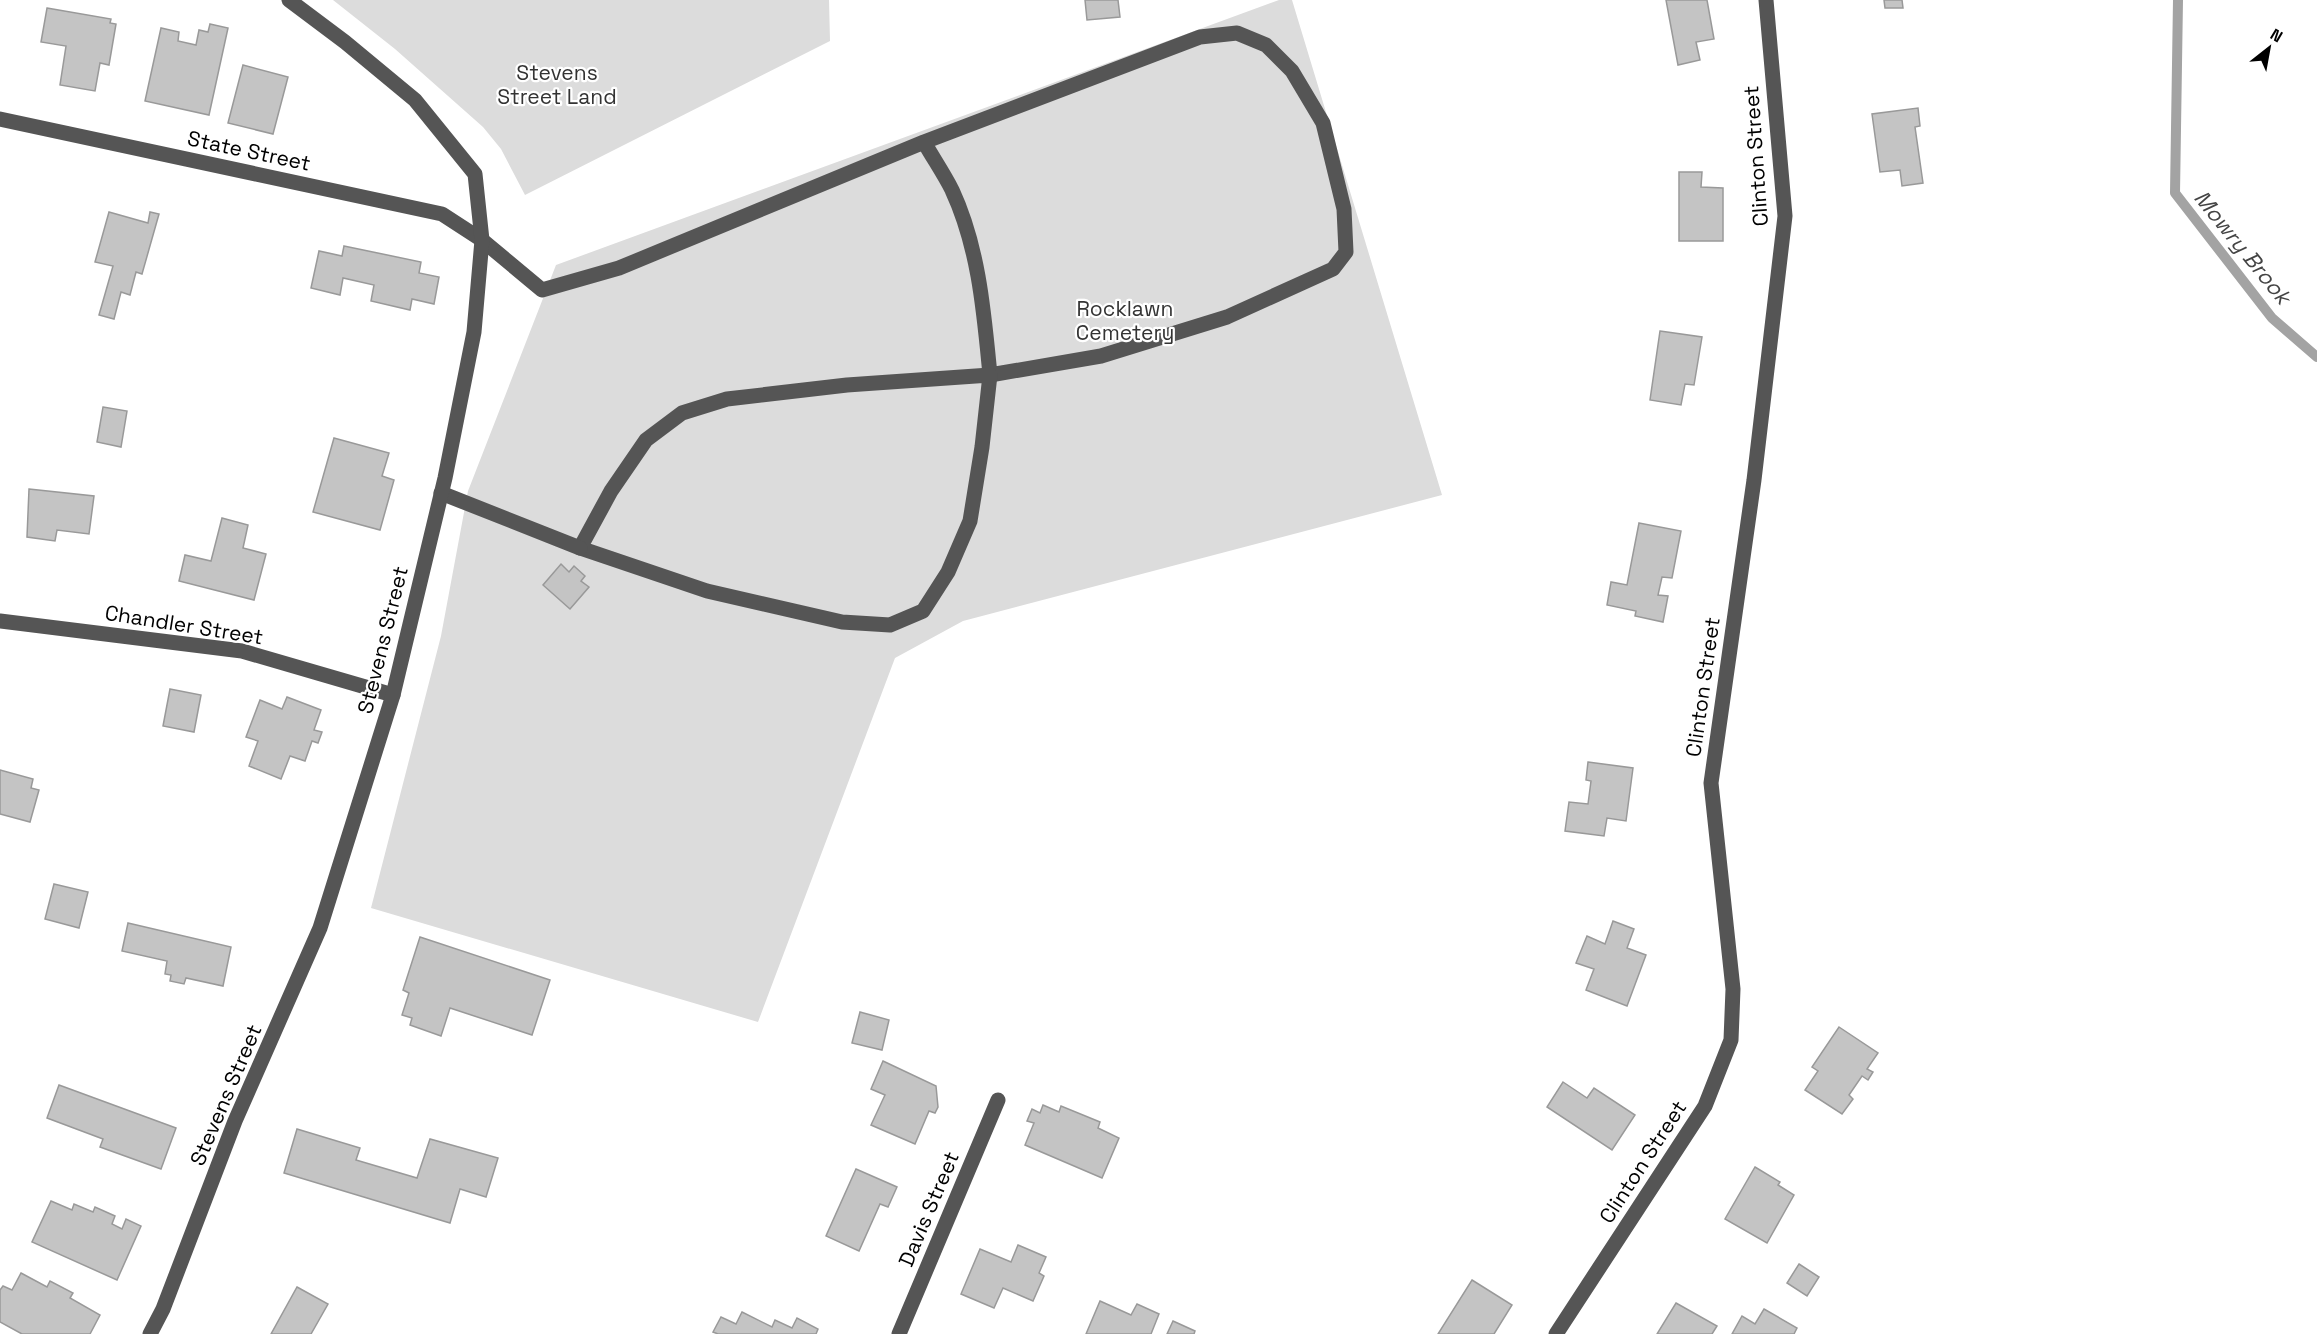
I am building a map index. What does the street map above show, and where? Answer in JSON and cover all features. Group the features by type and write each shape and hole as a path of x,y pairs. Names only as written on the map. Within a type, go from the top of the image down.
{"street":[{"name":"Stevens Street","path":"150,1334 163,1309 236,1121 320,928 393,695 441,494 474,332 482,240 475,174 415,100 345,42 289,0"},
{"name":"Clinton Street","path":"1556,1334 1705,1106 1731,1041 1733,988 1711,783 1754,480 1785,216 1766,0"},
{"path":"441,494 580,548 706,591 842,622 890,625 923,611 948,572 970,520 982,447 990,375 983,306 972,250 952,190 924,142 1200,37 1237,33 1266,45 1292,71 1323,123 1344,209 1346,252 1333,269 1216,321 1101,356 990,375 847,385 727,399 682,414 646,440 611,491 580,548"},
{"name":"State Street","path":"0,119 442,214 482,240 542,290 620,268 924,142"},
{"name":"Chandler Street","path":"0,621 242,651 393,695"},
{"name":"Davis Street","path":"902,1333 998,1100"}],"green space":[{"name":"Stevens Street Land","path":"333,0 829,0 830,41 525,195 501,149 483,127 395,49"},
{"name":"Rocklawn Cemetery","path":"1279,0 1292,0 1442,495 963,621 895,658 758,1022 371,908 441,636 468,491 556,265"}],"building":[{"path":"1085,0 1118,0 1120,17 1087,20"},
{"path":"1666,0 1707,0 1714,39 1696,42 1700,60 1678,65"},
{"path":"1884,0 1902,0 1903,8 1885,8"},
{"path":"47,8 111,19 110,23 116,24 109,65 100,63 95,91 60,85 66,46 41,42"},
{"path":"210,24 228,28 209,115 145,101 161,28 179,32 178,41 196,45 199,30 208,32"},
{"path":"243,65 288,77 273,134 228,123"},
{"path":"1918,108 1920,126 1915,127 1923,183 1902,186 1900,170 1880,172 1872,114"},
{"path":"1679,172 1702,172 1701,187 1723,188 1723,241 1679,241"},
{"path":"109,212 148,223 150,212 159,214 142,274 136,272 130,295 121,292 114,319 99,315 113,266 95,262"},
{"path":"344,246 421,262 419,273 439,277 434,304 412,299 410,310 371,301 374,285 343,278 340,295 311,288 319,251 342,256"},
{"path":"1660,331 1702,337 1694,385 1685,384 1681,405 1650,400"},
{"path":"103,407 127,411 121,447 97,442"},
{"path":"334,438 389,453 382,476 394,480 380,530 313,512"},
{"path":"29,489 94,496 89,534 57,530 55,541 27,537"},
{"path":"222,518 248,525 243,548 266,554 254,600 179,581 185,555 211,561"},
{"path":"1639,523 1681,531 1672,578 1662,577 1658,595 1668,596 1663,622 1635,616 1636,611 1607,605 1611,582 1627,585"},
{"path":"561,564 569,572 574,566 585,576 581,581 589,587 570,609 543,585"},
{"path":"170,689 201,695 194,732 163,726"},
{"path":"287,697 321,710 314,730 322,732 318,743 312,741 305,761 290,756 281,779 249,766 258,741 246,737 260,700 282,709"},
{"path":"1588,762 1633,768 1626,821 1607,818 1604,836 1565,831 1569,802 1588,804 1591,781 1586,780"},
{"path":"0,770 33,779 31,788 39,790 30,822 0,814"},
{"path":"54,884 88,892 79,928 45,919"},
{"path":"1613,921 1634,929 1627,948 1646,955 1627,1006 1586,990 1594,969 1576,963 1587,936 1605,944"},
{"path":"128,923 231,947 223,986 186,978 184,984 170,981 171,975 165,974 167,961 122,951"},
{"path":"420,937 550,980 532,1035 450,1008 441,1036 410,1025 412,1018 402,1015 409,993 403,990"},
{"path":"860,1012 889,1020 882,1050 852,1043"},
{"path":"1839,1027 1878,1053 1867,1069 1873,1072 1868,1080 1862,1076 1849,1095 1853,1099 1842,1114 1805,1090 1818,1071 1812,1067"},
{"path":"883,1061 936,1086 938,1107 935,1113 929,1111 915,1144 871,1125 885,1095 871,1089"},
{"path":"1563,1082 1587,1098 1594,1088 1635,1115 1612,1150 1547,1107"},
{"path":"59,1085 176,1128 161,1169 100,1147 103,1139 47,1118"},
{"path":"1043,1105 1059,1112 1061,1106 1100,1122 1098,1128 1119,1138 1102,1178 1025,1145 1034,1123 1027,1121 1032,1109 1040,1113"},
{"path":"297,1129 360,1148 356,1160 417,1178 430,1139 498,1158 486,1197 460,1189 450,1223 284,1173"},
{"path":"1755,1167 1780,1182 1778,1185 1794,1195 1767,1243 1725,1219"},
{"path":"856,1169 897,1187 888,1207 880,1204 859,1251 826,1236"},
{"path":"51,1201 72,1210 74,1204 93,1212 95,1207 115,1216 112,1224 122,1229 126,1219 141,1226 117,1280 32,1242"},
{"path":"1018,1245 1046,1257 1039,1273 1044,1276 1033,1301 1003,1288 994,1308 961,1294 980,1249 1011,1262"},
{"path":"1799,1264 1819,1277 1807,1296 1787,1283"},
{"path":"21,1273 47,1287 50,1281 73,1293 70,1298 100,1315 90,1334 22,1334 0,1322 0,1290 3,1286 12,1290"},
{"path":"1472,1280 1512,1305 1494,1334 1438,1334"},
{"path":"297,1287 328,1304 311,1334 271,1334"},
{"path":"1100,1301 1131,1315 1137,1304 1159,1314 1151,1334 1086,1334"},
{"path":"1676,1303 1717,1326 1712,1334 1657,1334"},
{"path":"1764,1309 1797,1328 1794,1334 1732,1334 1742,1316 1755,1324"},
{"path":"742,1312 772,1327 775,1320 792,1328 797,1318 818,1329 816,1334 718,1334 713,1332 721,1317 736,1324"},
{"path":"1173,1321 1195,1331 1194,1334 1167,1334"}],"waterway":[{"name":"Mowry Brook","path":"2178,0 2175,193 2272,318 2317,357"}]}
